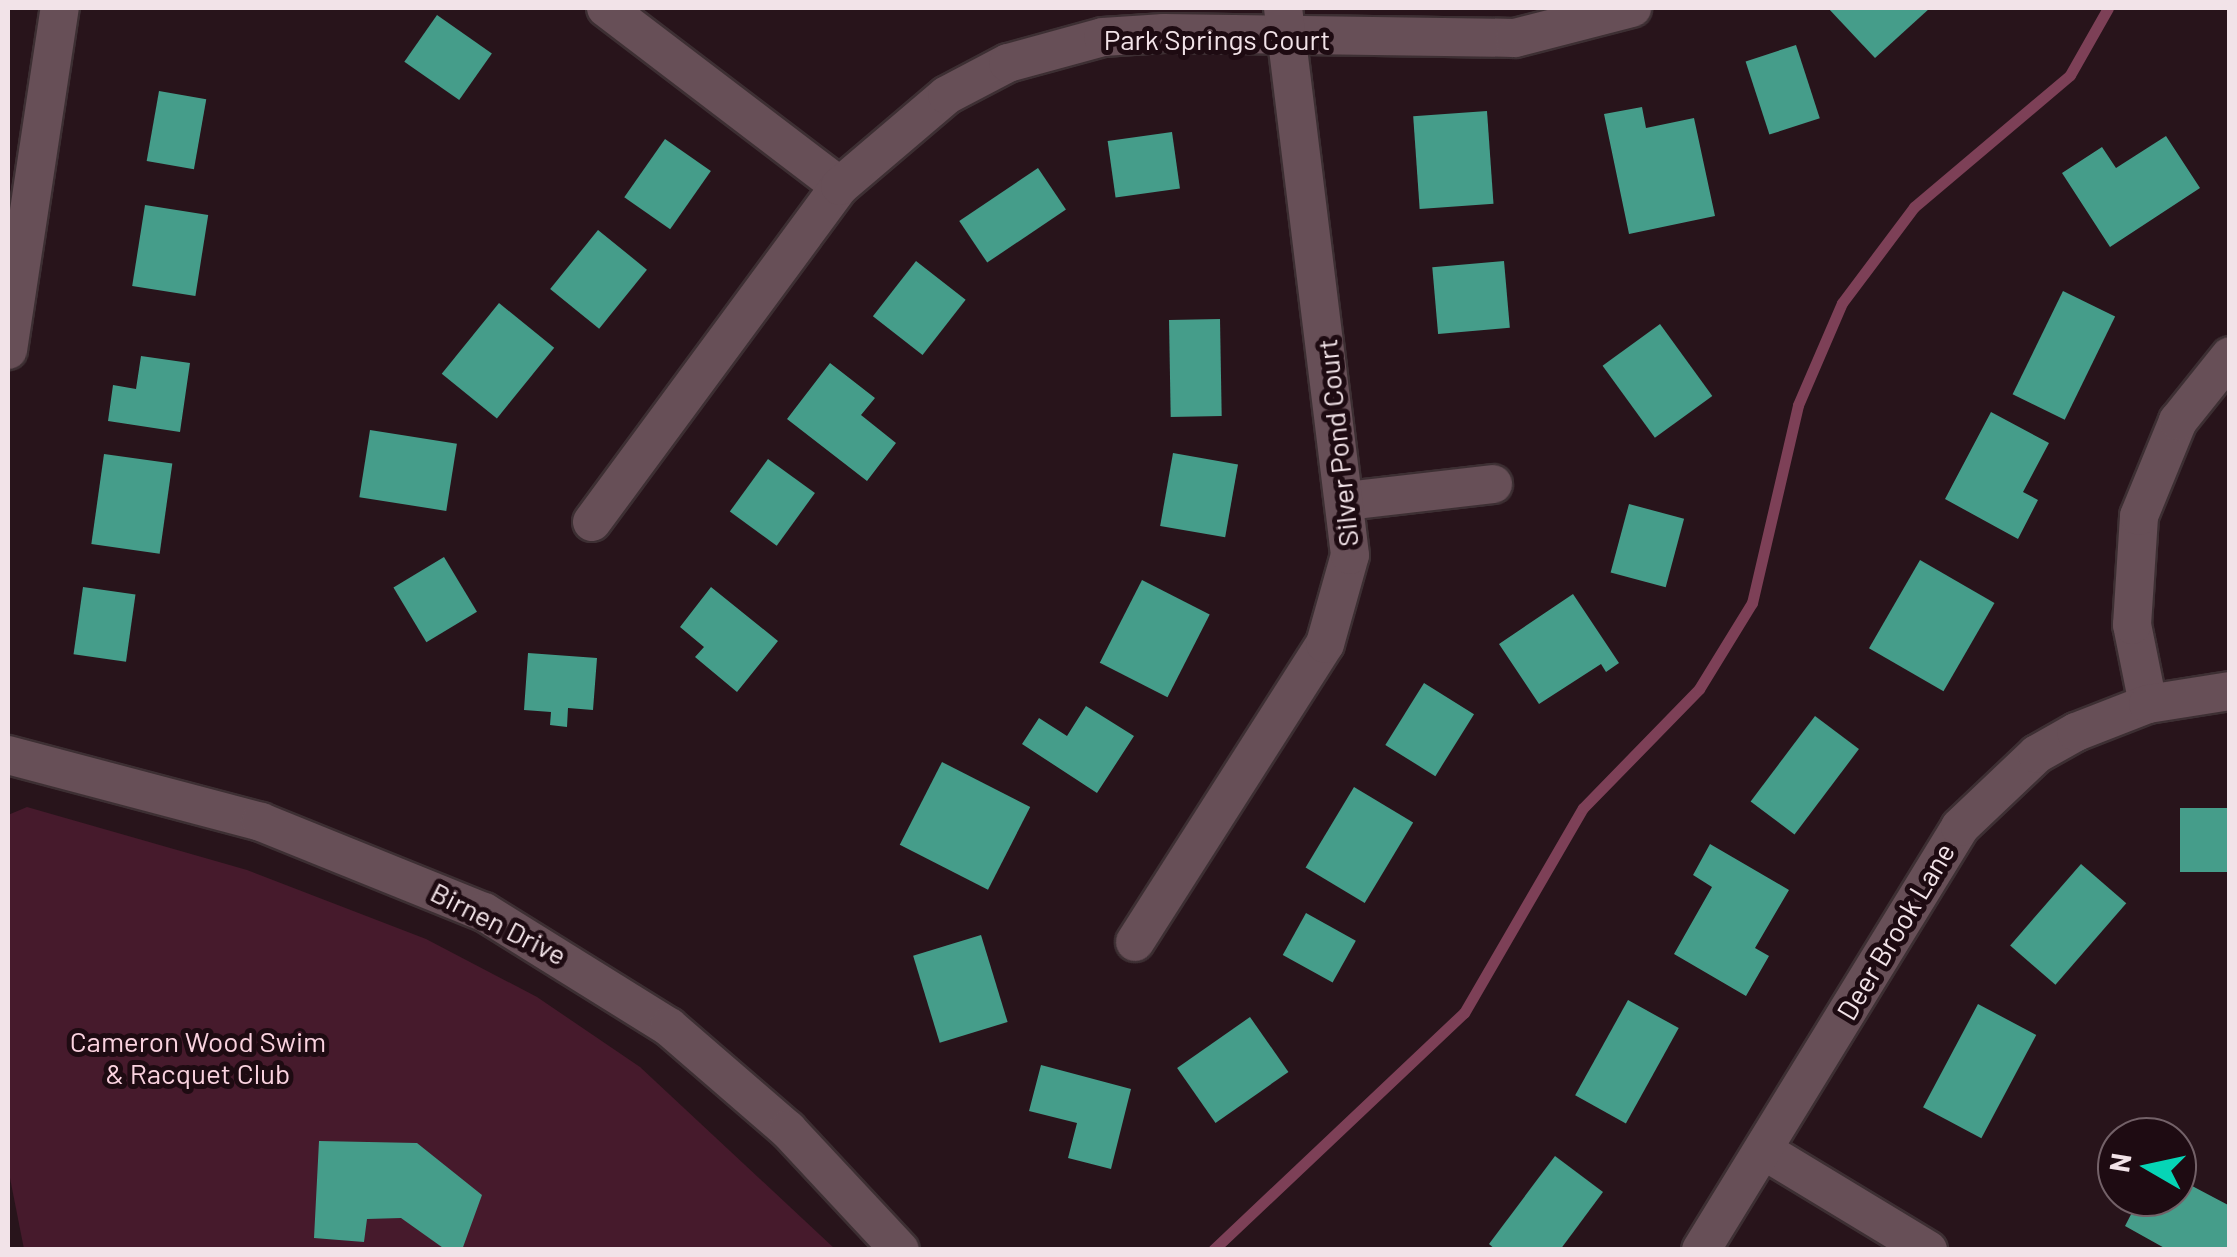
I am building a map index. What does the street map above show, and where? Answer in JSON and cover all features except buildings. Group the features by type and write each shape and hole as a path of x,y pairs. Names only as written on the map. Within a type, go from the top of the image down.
{"street":[{"path":"9,335 60,8"},
{"path":"606,8 840,186"},
{"name":"Park Springs Court","path":"592,522 840,186 947,95 1043,50 1149,34 1285,22 1516,38 1632,8"},
{"name":"Silver Pond Court","path":"1135,942 1326,644 1350,555 1347,501 1285,22"},
{"path":"2148,704 2132,625 2139,516 2178,421 2230,356"},
{"path":"1347,501 1493,484"},
{"name":"Deer Brook Lane","path":"1701,1250 1960,827 2037,754 2148,704 2230,691"},
{"name":"Birnen Drive","path":"8,754 261,822 484,912 669,1028 788,1130 900,1250"},
{"path":"1763,1150 1928,1250"}],"green space":[{"name":"Cameron Wood Swim & Racquet Club","path":"27,807 247,870 426,939 537,997 640,1067 835,1249 24,1249 8,1168 8,815"}],"waterway":[{"path":"1213,1250 1464,1013 1583,808 1699,689 1752,603 1798,405 1842,303 1914,207 2070,75 2108,8"}]}
